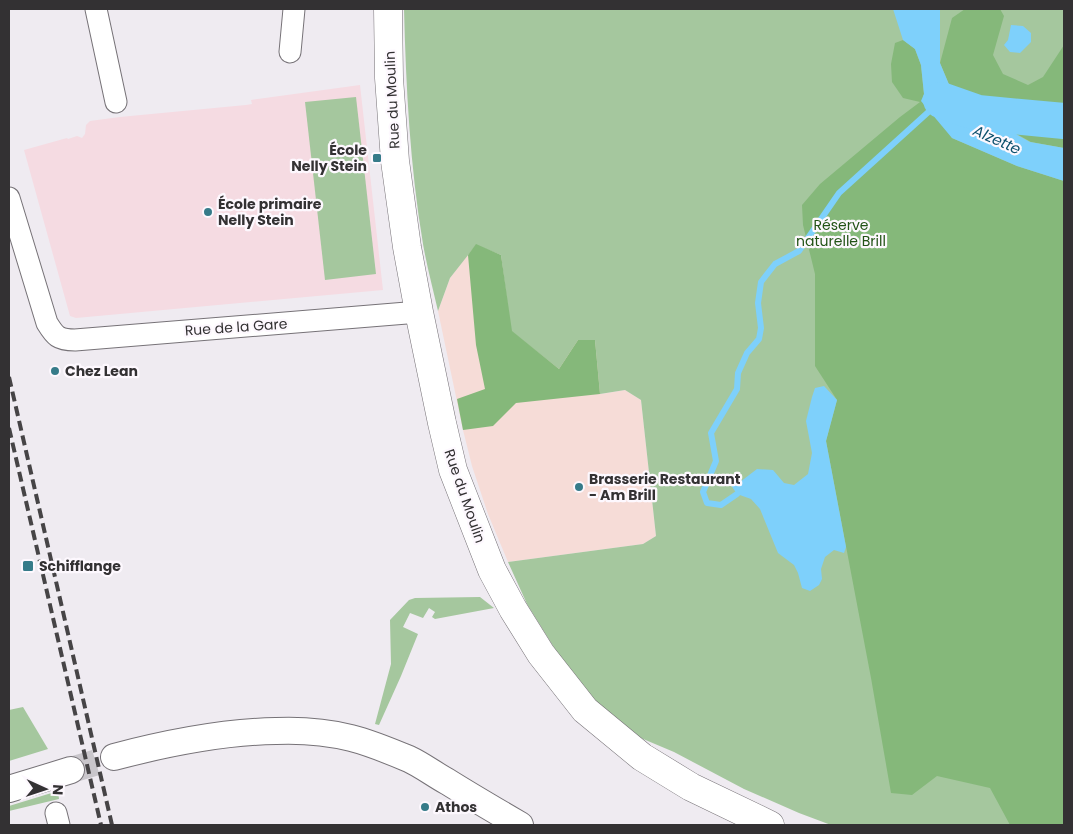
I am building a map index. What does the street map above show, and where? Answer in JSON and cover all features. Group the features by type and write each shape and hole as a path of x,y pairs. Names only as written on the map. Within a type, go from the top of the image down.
{"main road":[{"name":"Rue du Moulin","path":"388,9 389,78 395,161 407,247 419,312 453,470 492,570 513,609 541,654 585,710 642,758 690,787 770,825"}],"street":[{"path":"96,9 116,102"},
{"path":"290,52 294,9"},
{"name":"Rue de la Gare","path":"9,198 41,307 47,323 55,335 61,339 74,340 419,312"},
{"path":"114,757 150,747 224,734 299,730 324,733 360,741 411,760 520,825"},
{"path":"9,790 71,770"}],"shaded area":[{"name":"École primaire Nelly Stein","path":"360,85 383,290 76,318 70,316 24,150 67,138 77,136 82,138 85,134 86,125 90,121 246,105 252,104 251,100"},
{"path":"476,244 501,255 512,331 578,340 595,340 601,394 625,390 641,400 656,536 643,544 508,562 488,514 472,466 438,311 450,278"}],"green space":[{"name":"Réserve naturelle Brill","path":"404,9 1064,9 1064,825 831,825 744,789 674,752 636,736 597,703 558,654 527,604 508,562 643,544 656,536 641,400 625,390 600,394 595,340 578,340 559,369 511,331 501,255 476,245 450,278 438,311 423,244 415,185 407,98"},
{"path":"965,9 1000,9 1004,16 993,55 1003,74 1028,85 1043,77 1064,45 1064,148 1031,142 978,113 953,94 940,63 952,18"},
{"path":"903,40 915,49 921,65 924,94 952,138 1017,166 1064,181 1064,825 1010,825 990,788 937,776 912,795 891,793 826,441 837,400 815,366 815,274 803,225 802,205 820,184 920,102 903,98 892,82 891,64 895,43"},
{"path":"356,97 376,274 325,280 305,102"},
{"path":"476,244 501,255 512,331 559,369 578,340 595,340 600,394 516,403 493,426 463,430 457,399 485,389 476,345 468,255"},
{"path":"480,597 494,608 435,619 432,617 435,612 429,608 423,618 410,613 403,627 418,634 379,725 375,724 391,664 390,620 409,600 415,598"},
{"path":"23,707 48,749 9,761 9,710"},
{"path":"58,791 59,799 9,811 9,806"}],"water":[{"name":"Alzette","path":"893,9 940,9 940,63 953,94 978,113 1030,142 1064,148 1064,181 1017,166 952,138 921,101 924,94 921,65 915,49 903,40"},
{"path":"1011,25 1023,26 1031,33 1031,42 1020,53 1010,52 1004,45 1008,40"},
{"path":"824,386 837,400 826,441 846,547 844,553 834,550 825,557 821,569 822,579 819,585 810,591 802,588 794,565 778,553 760,509 751,499 737,494 728,481 740,482 757,469 773,470 784,483 794,485 808,474 812,453 806,421 815,388"}],"waterway":[{"path":"941,100 978,113 1064,121"},
{"path":"737,494 721,505 707,503 703,492 716,461 711,433 737,389 738,373 747,353 759,339 761,328 758,303 761,282 775,264 799,251 839,193 935,106"}],"tunnel":[{"path":"71,770 114,757"}],"railway":[{"path":"9,377 112,825"},
{"path":"9,428 101,825"}],"place":[{"name":"École Nelly Stein","path":"377,158"},
{"name":"École primaire Nelly Stein","path":"208,212"},
{"name":"Chez Lean","path":"55,371"},
{"name":"Brasserie Restaurant - Am Brill","path":"579,487"},
{"name":"Schifflange","path":"28,566"},
{"name":"Athos","path":"425,807"}]}
